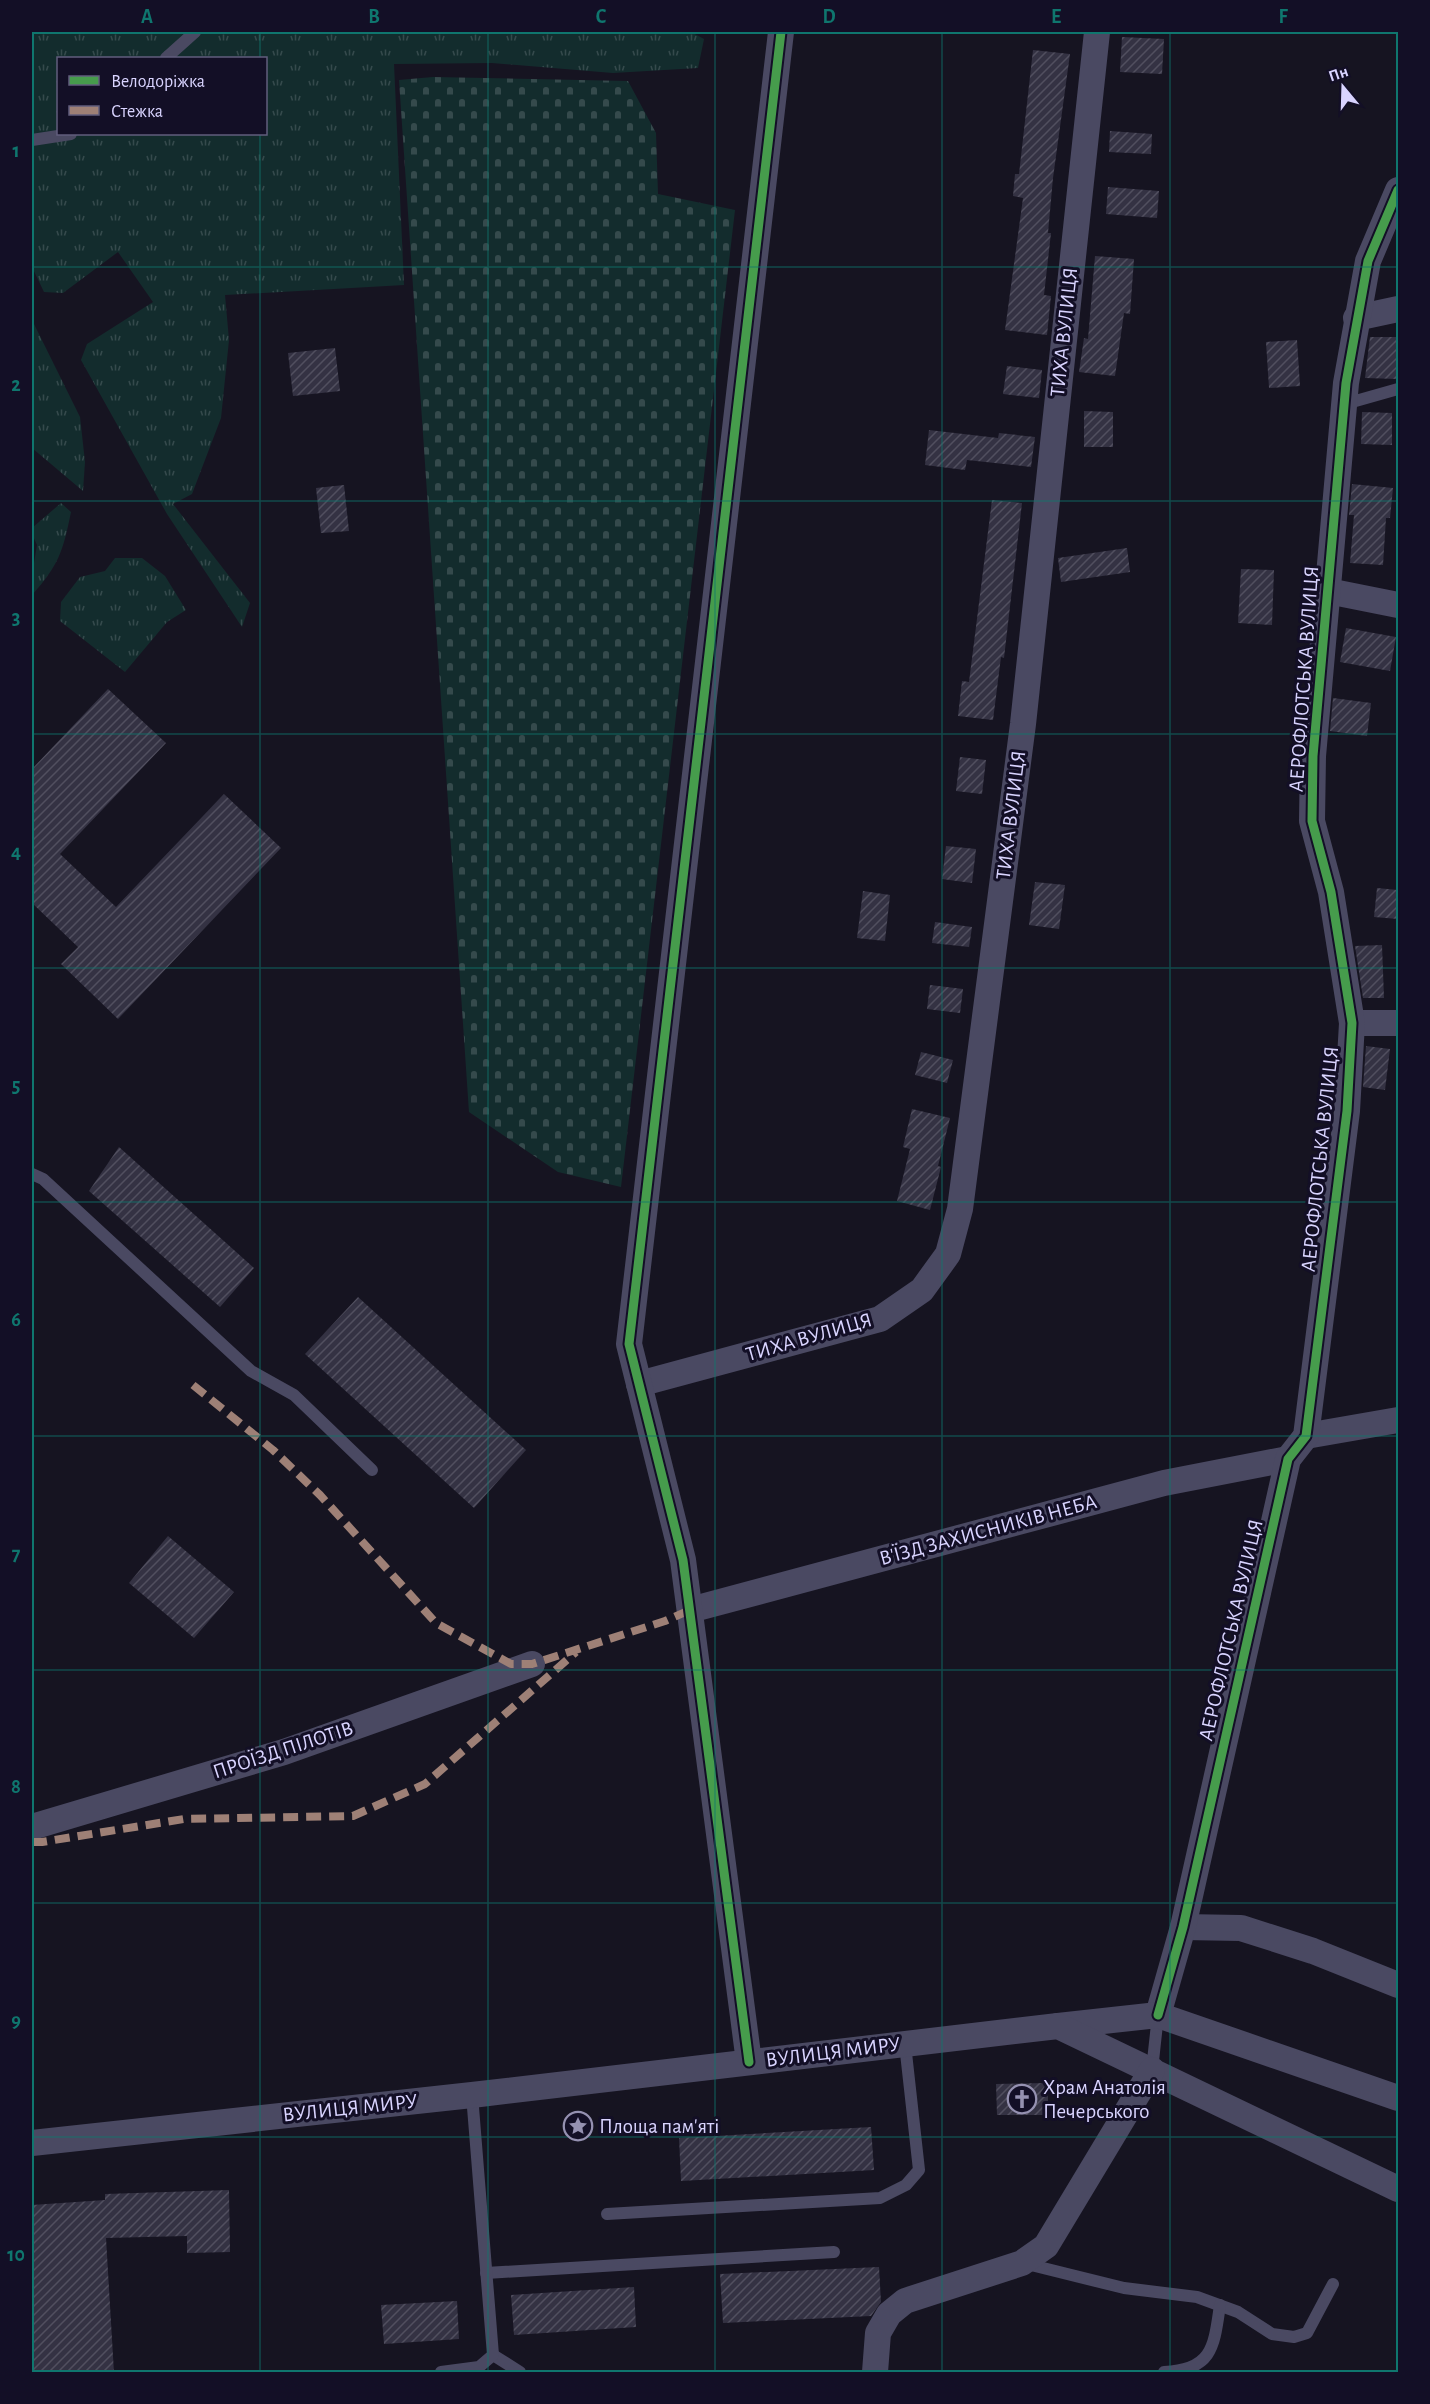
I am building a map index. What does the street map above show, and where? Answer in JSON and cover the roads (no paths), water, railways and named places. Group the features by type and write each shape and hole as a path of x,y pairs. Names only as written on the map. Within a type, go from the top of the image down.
{"street":[{"path":"749,2062 683,1560 629,1344 781,32"},
{"name":"ТИХА ВУЛИЦЯ","path":"639,1384 880,1318 922,1290 948,1254 960,1209 1023,724 1097,32"},
{"name":"АЕРОФЛОТСЬКА ВУЛИЦЯ","path":"1158,2015 1183,1927 1288,1459 1306,1436 1347,1111 1352,1023 1331,892 1312,821 1313,756 1345,404 1356,318 1368,261 1398,190"},
{"path":"1356,318 1398,309"},
{"path":"1328,591 1398,605"},
{"path":"1352,1023 1398,1023"},
{"path":"1306,1436 1398,1420"},
{"name":"В'ЇЗД ЗАХИСНИКІВ НЕБА","path":"690,1610 1164,1483 1288,1459"},
{"name":"ПРОЇЗД ПІЛОТІВ","path":"32,1827 284,1752 532,1664"},
{"path":"1183,1927 1241,1928 1313,1951 1398,1985"},
{"path":"1158,2015 1398,2098"},
{"name":"ВУЛИЦЯ МИРУ","path":"41,2141 472,2095 1158,2015"},
{"path":"1058,2026 1398,2189"},
{"path":"875,2373 878,2333 889,2314 905,2301 1022,2263 1047,2246 1152,2070"},
{"path":"32,2121 41,2141"}],"lane":[{"path":"167,57 195,32"},
{"path":"32,140 64,135"},
{"path":"1345,404 1398,389"},
{"path":"32,1174 43,1179 251,1371 294,1395 372,1470"},
{"path":"1152,2070 1158,2015"},
{"path":"608,2214 880,2198 906,2185 919,2170 906,2044"},
{"path":"472,2095 493,2355"},
{"path":"486,2273 834,2252"},
{"path":"1022,2263 1124,2288 1197,2296 1238,2312 1272,2334 1294,2337 1307,2333 1333,2284"},
{"path":"1164,2373 1184,2372 1206,2357 1212,2346 1220,2305"},
{"path":"441,2373 479,2367 493,2355"},
{"path":"493,2355 520,2373"}],"place":[{"name":"Храм Анатолія Печерського","path":"1022,2099"},
{"name":"Площа пам'яті","path":"578,2126"}]}
